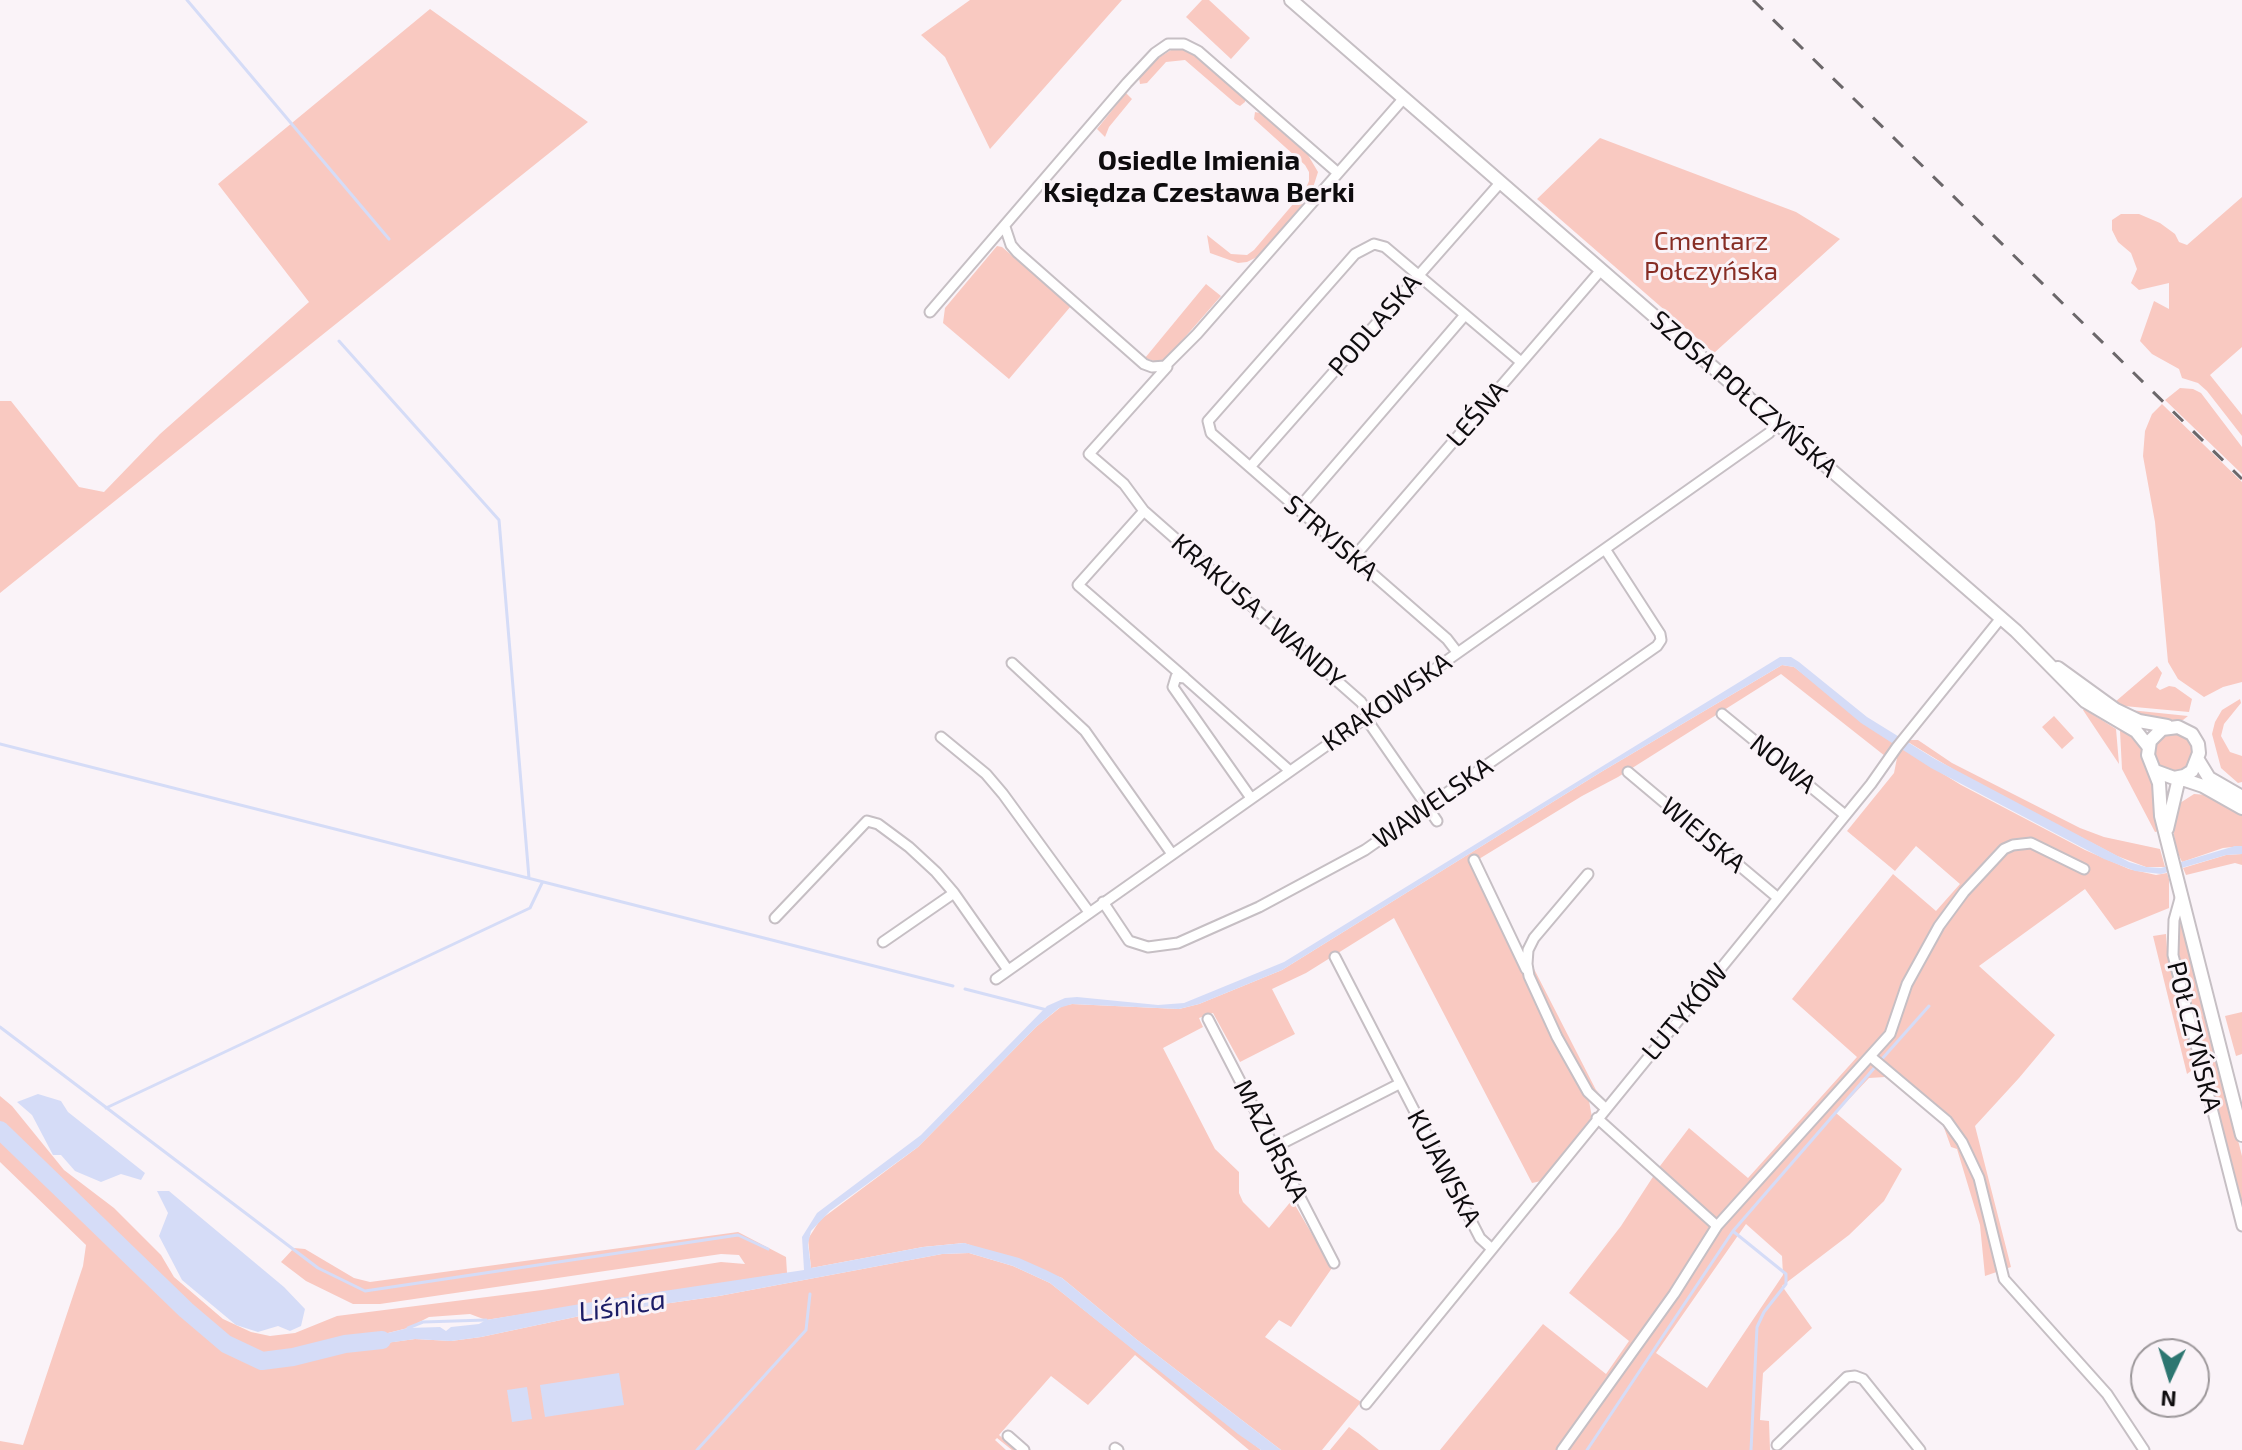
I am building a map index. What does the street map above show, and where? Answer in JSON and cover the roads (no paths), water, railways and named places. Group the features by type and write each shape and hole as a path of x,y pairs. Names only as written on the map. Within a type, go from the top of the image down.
{"main road":[{"name":"SZOSA POŁCZYŃSKA","path":"1291,0 2051,664 2116,710 2143,722 2170,727"},
{"name":"SZOSA POŁCZYŃSKA","path":"2051,664 2066,684 2085,701 2136,731 2148,746"},
{"path":"2179,778 2192,771 2199,749 2194,736 2183,728 2170,727 2157,732 2148,746 2149,761 2155,771 2165,777 2179,778 2207,788 2242,808"},
{"path":"2198,760 2209,778 2242,797"},
{"name":"POŁCZYŃSKA","path":"2155,771 2161,792 2161,816 2242,1135"},
{"name":"POŁCZYŃSKA","path":"2166,832 2179,778"},
{"path":"2171,803 2189,792 2207,788"}],"street":[{"path":"930,312 1145,63 1160,49 1171,44 1184,44 1198,51 1338,173"},
{"path":"1005,227 1017,252 1144,364 1162,368 1171,362 1404,98"},
{"name":"PODLASKA","path":"1250,467 1500,183"},
{"name":"STRYJSKA","path":"1419,274 1382,245 1362,248 1208,421 1211,433 1447,639 1457,652"},
{"name":"LEŚNA","path":"1353,558 1601,270"},
{"path":"1419,274 1521,362"},
{"path":"1298,509 1465,315"},
{"name":"KRAKUSA I WANDY","path":"1171,362 1089,454 1130,490 1144,511 1361,702 1437,821"},
{"name":"KRAKOWSKA","path":"996,979 1769,433 1777,423"},
{"path":"1144,511 1078,585 1290,771"},
{"name":"WAWELSKA","path":"1103,902 1124,936 1134,944 1148,947 1178,943 1259,907 1365,850 1657,646 1661,640 1660,634 1605,549"},
{"name":"LUTYKÓW","path":"1366,1404 1778,898 2001,618"},
{"path":"1012,663 1085,731 1172,854"},
{"path":"1185,678 1176,677 1173,687 1251,798"},
{"name":"NOWA","path":"1722,714 1845,815"},
{"path":"941,737 986,774 1003,794 1089,912"},
{"name":"WIEJSKA","path":"1628,772 1778,898"},
{"path":"775,918 867,821 878,824 909,847 954,893 1008,970"},
{"path":"1562,1450 1674,1294 1717,1226 1876,1061 1890,1034 1907,984 1939,926 1964,892 2004,849 2013,845 2031,843 2084,869"},
{"path":"1474,860 1557,1037 1588,1092 1605,1108"},
{"path":"1529,976 1528,950 1534,938 1588,874"},
{"path":"883,942 954,893"},
{"name":"POŁCZYŃSKA","path":"2181,895 2174,920 2173,955 2242,1226"},
{"name":"KUJAWSKA","path":"1335,957 1480,1238 1492,1249"},
{"name":"MAZURSKA","path":"1208,1019 1334,1263"},
{"path":"1876,1061 1947,1121 1962,1142 1979,1178 2004,1279 2100,1385 2144,1450"},
{"name":"KUJAWSKA","path":"1275,1147 1399,1084"},
{"path":"1597,1118 1717,1226"},
{"path":"1777,1445 1847,1377 1855,1376 1863,1379 1920,1450"},
{"path":"1008,1436 1024,1450"}],"water":[{"path":"1780,657 1791,657 1799,662 1867,717 1935,759 2129,862 2161,868 2235,846 2242,846 2242,854 2226,855 2161,874 2135,871 2104,859 1931,768 1861,723 1794,667 1782,665 1601,772 1282,970 1199,1004 1179,1009 1072,1004 1059,1008 1036,1027 918,1147 830,1211 811,1231 808,1244 811,1268 923,1247 964,1243 1019,1258 1046,1270 1062,1278 1281,1450 1261,1450 1238,1434 1050,1283 1013,1266 969,1253 942,1254 719,1296 580,1316 481,1337 451,1341 415,1339 352,1348 368,1338 408,1328 440,1327 446,1331 451,1327 479,1324 486,1320 804,1270 802,1237 817,1213 921,1135 1047,1006 1065,998 1077,997 1158,1005 1184,1003 1284,962"},
{"path":"38,1094 61,1101 68,1112 145,1173 141,1180 121,1174 101,1182 75,1171 61,1155 53,1155 32,1115 17,1102"},
{"path":"157,1191 169,1191 284,1287 305,1309 301,1326 290,1331 278,1326 258,1332 236,1325 182,1280 159,1236 168,1213"},
{"path":"619,1373 624,1405 545,1417 540,1385"},
{"path":"527,1387 532,1419 512,1422 507,1390"}],"waterway":[{"path":"187,0 389,239"},
{"path":"339,341 499,520 529,878"},
{"path":"0,744 953,986"},
{"path":"106,1108 530,908 542,883"},
{"path":"965,989 1047,1010"},
{"path":"1881,1060 1929,1006"},
{"path":"0,1027 318,1268 365,1291 738,1235 768,1249"},
{"path":"1587,1450 1733,1231 1876,1066"},
{"name":"Liśnica","path":"0,1130 186,1310 226,1344 262,1361 345,1344 382,1340"},
{"path":"1734,1232 1786,1274 1786,1284 1764,1312 1757,1327 1751,1450"},
{"path":"697,1450 806,1330 810,1294"},
{"path":"408,1328 423,1322 486,1320"}],"railway":[{"path":"1753,0 2242,479"}],"district":[{"name":"Osiedle Imienia Księdza Czesława Berki","path":"1199,177"}],"park label":[{"name":"Cmentarz Połczyńska","path":"1711,256"}]}
